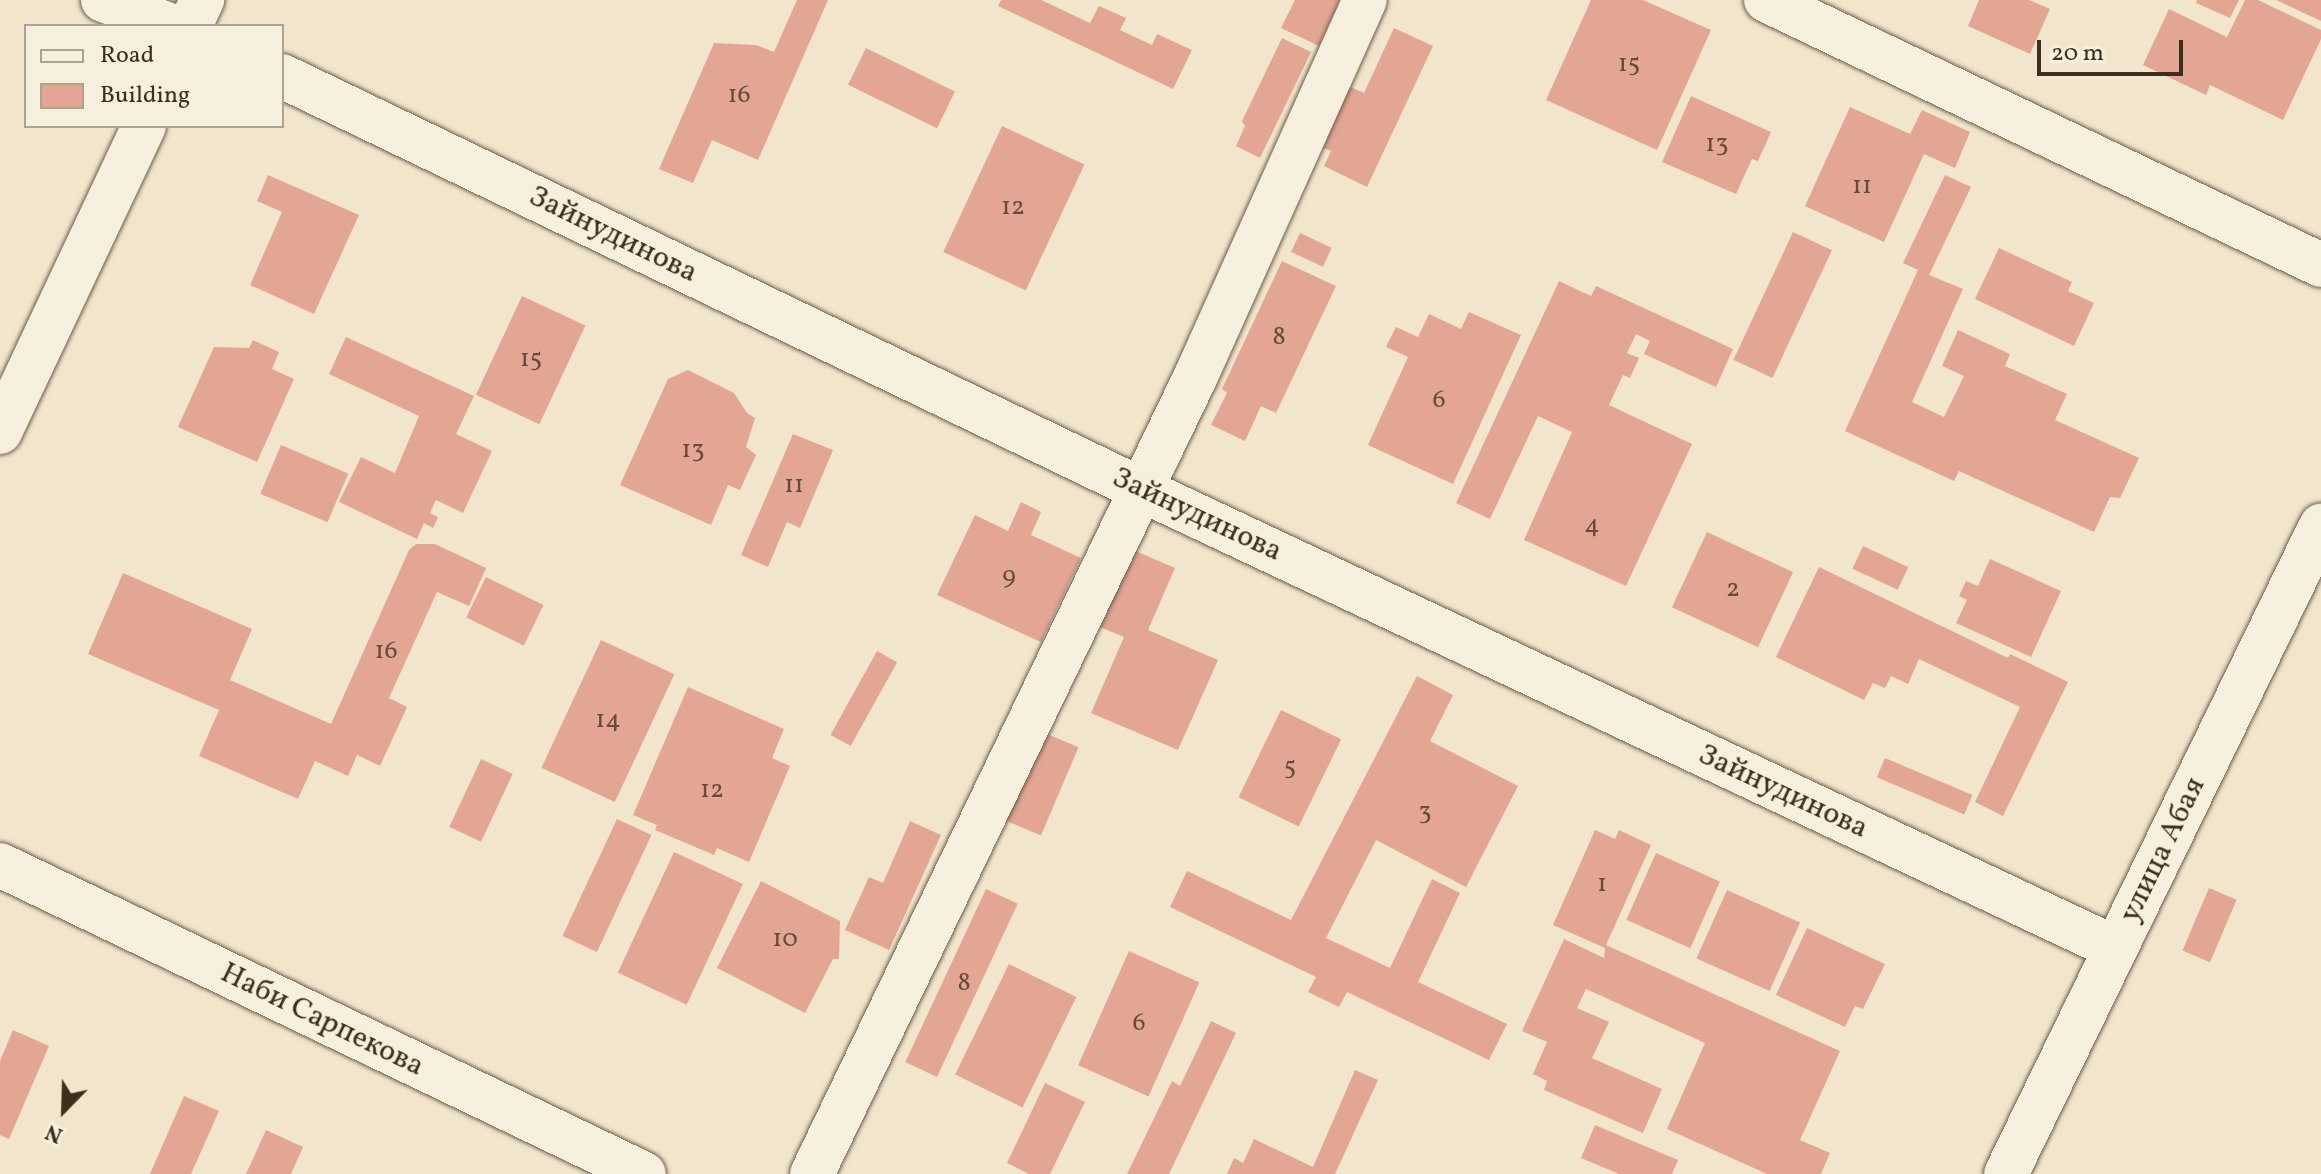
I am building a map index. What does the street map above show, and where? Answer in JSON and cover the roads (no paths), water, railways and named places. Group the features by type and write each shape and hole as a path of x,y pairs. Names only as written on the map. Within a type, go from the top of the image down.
{"street":[{"path":"103,0 167,24"},
{"path":"191,24 202,0"},
{"path":"812,1174 1195,378 1365,0"},
{"path":"1766,0 2321,265"},
{"name":"Зайнудинова","path":"284,77 1140,489 2115,948"},
{"path":"0,432 143,128"},
{"name":"улица Абая","path":"2006,1174 2321,526"},
{"name":"Наби Сарпекова","path":"0,865 644,1174"}]}
